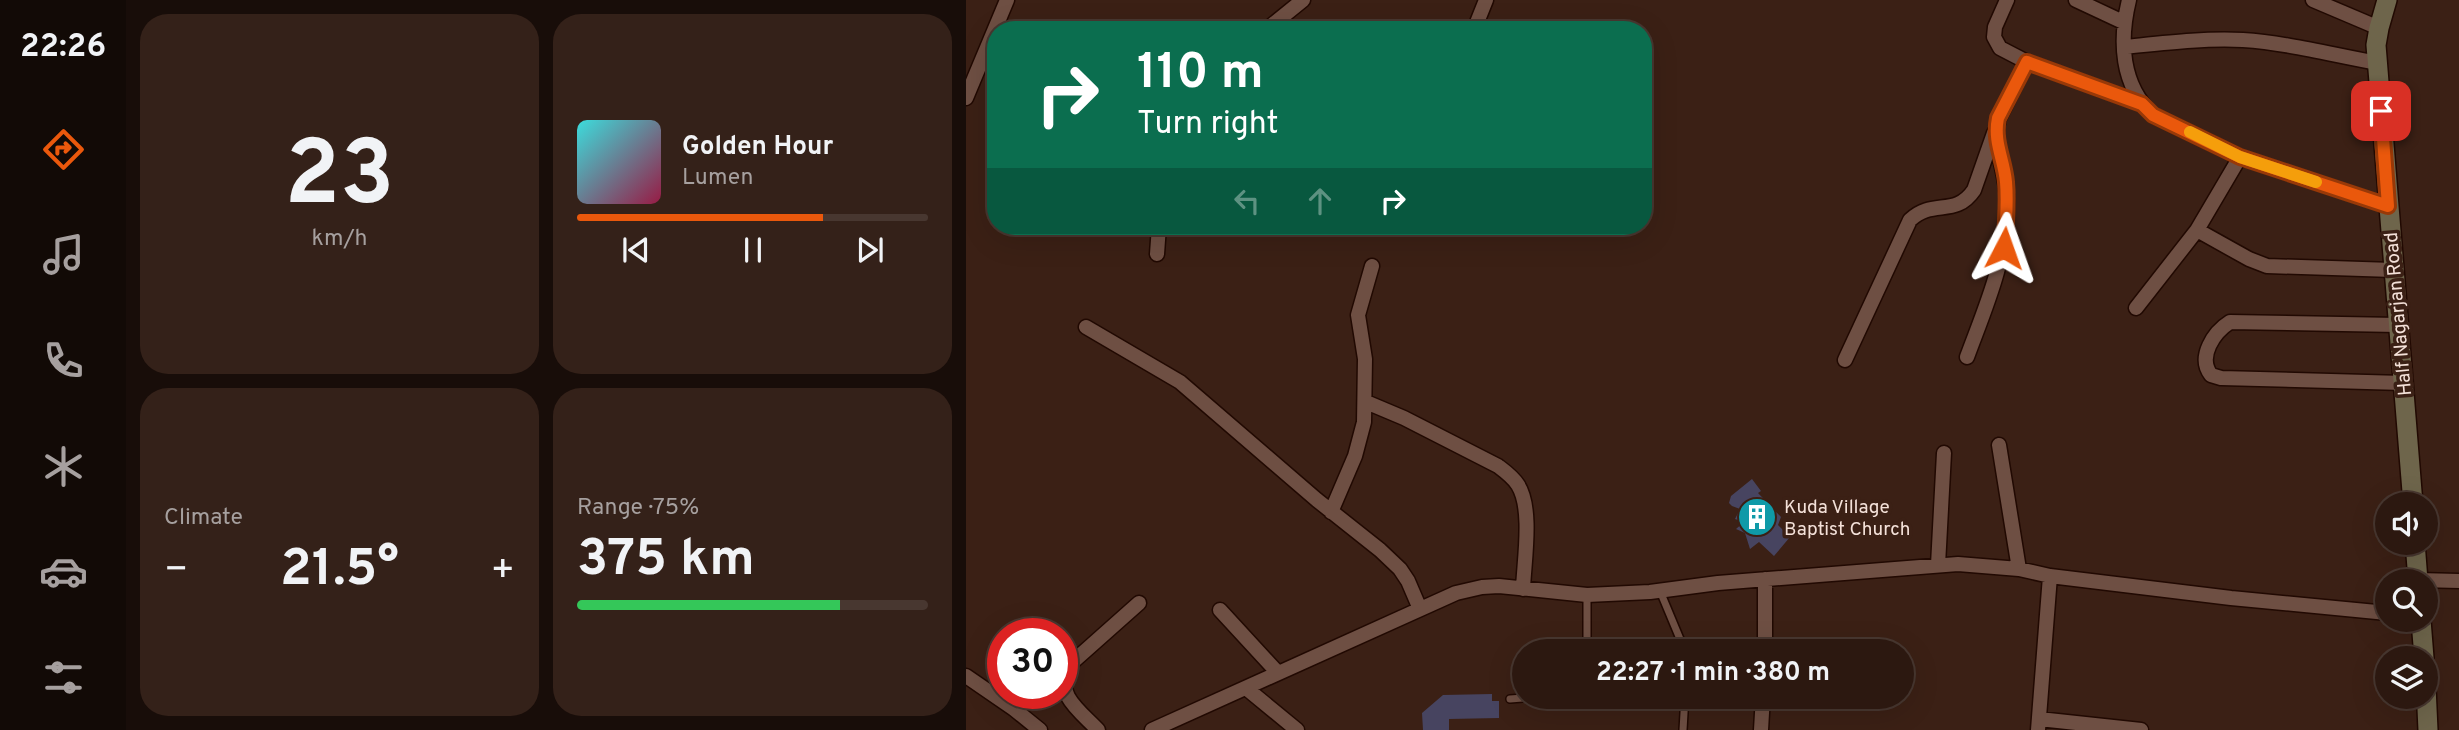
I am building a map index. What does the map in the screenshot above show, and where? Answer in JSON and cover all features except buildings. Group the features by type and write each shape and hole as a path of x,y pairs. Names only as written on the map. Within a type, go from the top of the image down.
{"main road":[{"name":"Half Nagarjan Road","path":"2387,0 2378,28 2378,64 2412,492"},
{"path":"2427,709 2428,730"}],"street":[{"path":"998,21 1007,0"},
{"path":"1277,21 1303,0"},
{"path":"1478,21 1486,0"},
{"path":"2007,0 1995,27 1994,37 2000,48 2027,62 2142,104"},
{"path":"2076,0 2123,22"},
{"path":"2129,0 2123,22 2128,77 2142,104 2153,115 2240,157 2388,206"},
{"path":"2313,0 2378,28"},
{"path":"2124,47 2187,40 2244,40 2378,64"},
{"path":"966,98 987,48"},
{"path":"1845,360 1910,220 1920,210 1961,204 1974,190 1998,118 2027,62"},
{"path":"1967,357 1998,276 2004,248 2008,201 1996,128"},
{"path":"2136,307 2197,230 2240,157"},
{"path":"2197,230 2249,260 2267,266 2393,270"},
{"path":"1157,254 1158,235"},
{"path":"1331,512 1355,456 1364,422 1365,359 1359,315 1372,266"},
{"path":"2398,325 2230,322 2220,328 2214,338 2205,364 2211,375 2221,378 2403,383"},
{"path":"1086,327 1180,382 1400,569 1409,581 1420,609"},
{"path":"1366,402 1404,418 1498,466 1511,476 1523,496 1523,589"},
{"path":"1999,445 2020,569"},
{"path":"1938,565 1944,453"},
{"path":"1152,730 1467,589 1499,586 1587,594 1660,591 1718,583 1958,564 2020,569 2050,576 2218,596 2375,612"},
{"path":"2050,576 2039,724 2141,730"},
{"path":"1765,579 1765,639"},
{"path":"2438,581 2459,581"},
{"path":"1098,730 1067,696 1062,688 1063,678 1067,667 1139,603"},
{"path":"1220,610 1278,673"},
{"path":"966,676 1040,730"},
{"path":"1245,688 1297,730"},
{"path":"1761,730 1762,709"}],"lane":[{"path":"1660,591 1680,639"},
{"path":"1587,594 1587,639"},
{"path":"1683,730 1684,709"}],"slow traffic":[{"path":"2190,132 2240,157 2316,182"}],"place":[{"name":"Kuda Village Baptist Church","path":"1757,517"}],"route":[{"path":"2004,248 2008,201 2004,169 1997,149 1996,128 1998,118 2027,62 2142,104 2153,115 2240,157 2388,206 2381,111"}]}
